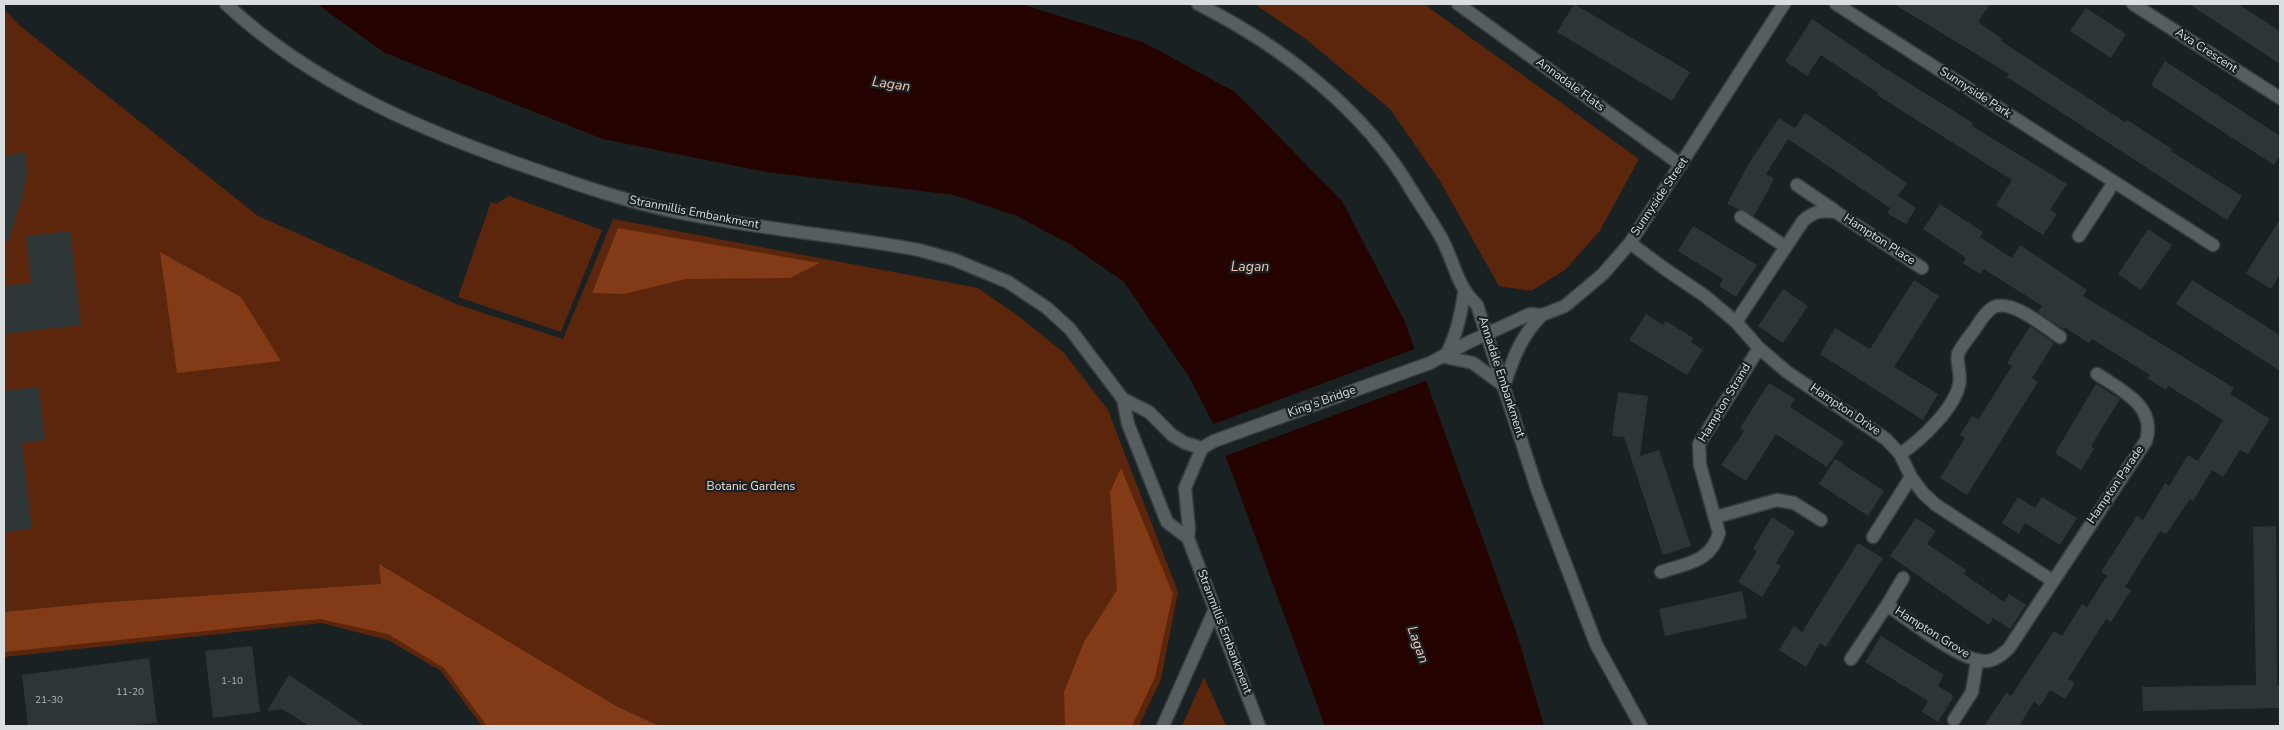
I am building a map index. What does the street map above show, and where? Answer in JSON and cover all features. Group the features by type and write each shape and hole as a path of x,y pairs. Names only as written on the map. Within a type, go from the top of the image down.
{"street":[{"name":"Stranmillis Embankment","path":"226,4 285,51 347,91 397,116 494,156 617,198 668,210 919,250 955,260 984,271 1031,296 1070,329 1123,399 1128,424 1167,522 1188,538 1259,726"},
{"name":"Annadale Embankment","path":"1198,4 1226,18 1299,67 1362,124 1398,166 1442,240 1464,293 1477,305 1488,333 1537,489 1596,644 1641,726"},
{"name":"Annadale Flats","path":"1458,4 1681,165"},
{"name":"Sunnyside Street","path":"1488,333 1530,314 1542,315 1565,306 1603,274 1630,242 1784,4"},
{"name":"Sunnyside Park","path":"1836,4 2213,245"},
{"name":"Ava Crescent","path":"2133,4 2280,98"},
{"path":"2079,236 2114,182"},
{"name":"Hampton Place","path":"1797,185 1922,268"},
{"name":"Hampton Place","path":"1736,322 1811,213 1823,210 1836,212"},
{"path":"1741,217 1786,247"},
{"name":"Hampton Drive","path":"1630,242 1665,270 1705,296 1736,322 1759,348 1788,372 1864,422 1886,439 1900,454 1911,477 1922,493 1936,505 2053,581"},
{"path":"1445,357 1453,343 1460,320 1464,293"},
{"path":"1900,454 1915,444 1931,429 1948,406 1960,386 1958,354 1985,315 1994,307 2004,305 2015,308 2060,337"},
{"path":"1445,357 1473,363 1504,386 1520,342 1528,328 1542,315"},
{"path":"1445,357 1488,333"},
{"name":"Hampton Strand","path":"1661,572 1700,559 1710,553 1716,544 1719,533 1700,465 1699,444 1759,348"},
{"name":"King's Bridge","path":"1202,448 1214,441 1445,357"},
{"name":"Hampton Parade","path":"2053,581 2146,441 2149,432 2148,418 2140,405 2129,395 2097,374"},
{"name":"Stranmillis Embankment","path":"1123,399 1149,412 1172,435 1185,443 1202,448 1185,488 1190,529 1188,538"},
{"path":"1872,537 1911,477"},
{"path":"1716,517 1777,500 1794,503 1821,520"},
{"name":"Hampton Grove","path":"1851,659 1903,578"},
{"name":"Hampton Grove","path":"1887,605 1965,657 1989,662 2009,648 2053,581"},
{"path":"1163,726 1215,609"},
{"name":"Hampton Grove","path":"1954,720 1972,692 1977,661"}],"green space":[{"path":"1255,4 1424,4 1639,159 1599,232 1565,270 1531,291 1499,286 1440,181 1390,109 1307,40"},
{"name":"Botanic Gardens","path":"4,9 19,25 258,216 456,304 563,339 613,219 978,288 1021,318 1064,353 1108,410 1178,592 1161,679 1139,726 482,726 441,671 388,640 321,623 4,657"},
{"path":"509,196 602,230 561,332 458,297 491,202 496,204"},
{"path":"1204,677 1226,726 1182,726"}],"shaded area":[{"path":"618,228 820,263 790,278 686,279 624,294 592,293"},
{"path":"160,252 241,297 281,361 177,373"},
{"path":"1121,468 1173,594 1155,677 1132,726 1065,726 1064,692 1084,642 1117,590 1110,492"},
{"path":"379,564 616,706 659,726 487,726 444,668 388,634 320,619 4,652 4,612 96,603 381,584"}],"water":[{"name":"Lagan","path":"317,4 1021,4 1145,43 1235,92 1342,201 1405,322 1517,634 1544,726 1325,726 1215,427 1189,377 1124,282 1071,245 1017,216 954,195 766,172 603,139 385,53"}],"pier":[{"path":"1417,348 1428,380 1223,457 1211,425"}],"building":[{"path":"1574,4 1690,72 1672,101 1557,32"},
{"path":"1894,4 1990,4 1978,22 2002,39 2001,41 2125,122 2127,120 2172,149 2171,151 2242,196 2227,220 2007,77 2009,74"},
{"path":"2189,4 2238,4 2280,31 2280,64"},
{"path":"2086,8 2126,34 2111,58 2070,31"},
{"path":"1812,19 1883,67 1973,123 1972,126 2067,184 2050,210 2057,214 2043,235 1996,205 2012,180 1877,95 1878,93 1821,55 1807,76 1785,61"},
{"path":"2165,61 2280,136 2280,155 2274,165 2151,85"},
{"path":"1805,113 1907,183 1898,196 1916,208 1906,224 1887,213 1894,203 1890,208 1788,139"},
{"path":"1779,118 1795,128 1766,174 1774,179 1754,216 1727,204 1749,163"},
{"path":"25,152 27,172 23,194 8,242 4,241 4,156"},
{"path":"1940,204 1983,232 1980,237 2012,258 2020,245 2087,290 2083,296 2234,388 2230,394 2270,419 2248,454 2240,450 2223,477 2212,470 2193,501 2190,499 2166,534 2160,531 2125,587 2131,590 2111,622 2106,619 2068,679 2075,683 2065,699 2050,690 2040,706 2034,702 2019,726 1984,726 2006,693 2011,696 2054,631 2062,636 2082,604 2087,607 2107,576 2101,572 2137,516 2143,520 2165,483 2169,486 2188,455 2198,461 2223,420 2168,386 2166,390 2147,378 2150,375 2092,339 2089,343 2064,327 2063,329 2038,312 2042,306 1984,269 1980,274 1963,263 1966,258 1923,229"},
{"path":"2280,219 2280,274 2271,289 2246,273"},
{"path":"1693,226 1757,265 1736,297 1719,286 1723,279 1678,251"},
{"path":"2148,229 2172,245 2141,290 2118,274"},
{"path":"70,231 81,325 4,334 4,286 31,283 26,236"},
{"path":"1914,280 1939,296 1894,367 1938,394 1923,420 1820,354 1835,328 1870,349"},
{"path":"2192,280 2280,335 2280,371 2176,304"},
{"path":"1783,289 1808,306 1783,343 1758,326"},
{"path":"1646,314 1663,325 1666,321 1693,338 1691,342 1703,350 1687,375 1629,340"},
{"path":"2030,326 2054,343 2032,378 2038,382 1967,495 1940,478 1965,438 1960,435 1972,416 1978,420 2012,366 2007,363"},
{"path":"1769,383 1795,399 1790,407 1844,442 1827,467 1776,434 1746,481 1721,465 1744,431 1740,428"},
{"path":"2096,384 2120,399 2091,446 2094,449 2081,470 2055,453"},
{"path":"39,387 45,440 22,443 32,529 4,532 4,391"},
{"path":"1618,392 1648,396 1640,456 1659,450 1691,546 1663,555 1624,437 1612,436"},
{"path":"1835,459 1884,491 1868,516 1819,484"},
{"path":"2018,497 2035,508 2042,497 2077,518 2060,545 2025,523 2019,534 2002,523"},
{"path":"1772,517 1795,532 1776,563 1781,566 1762,597 1738,582 1757,551 1753,549"},
{"path":"1916,518 1936,531 1927,544 1966,570 1964,574 2004,602 2009,594 2026,605 2010,629 1993,618 1989,625 1890,556"},
{"path":"2276,526 2277,685 2280,685 2280,708 2143,711 2142,687 2256,685 2253,527"},
{"path":"1858,543 1883,558 1826,647 1820,643 1806,667 1779,650 1794,626 1802,632"},
{"path":"1742,591 1747,618 1665,636 1659,609"},
{"path":"1881,636 1944,675 1938,686 1954,696 1938,722 1922,712 1928,701 1865,662"},
{"path":"252,646 260,712 213,718 205,651"},
{"path":"149,658 157,723 126,726 28,726 22,675"},
{"path":"289,675 365,726 309,726 282,709 267,711"}]}
